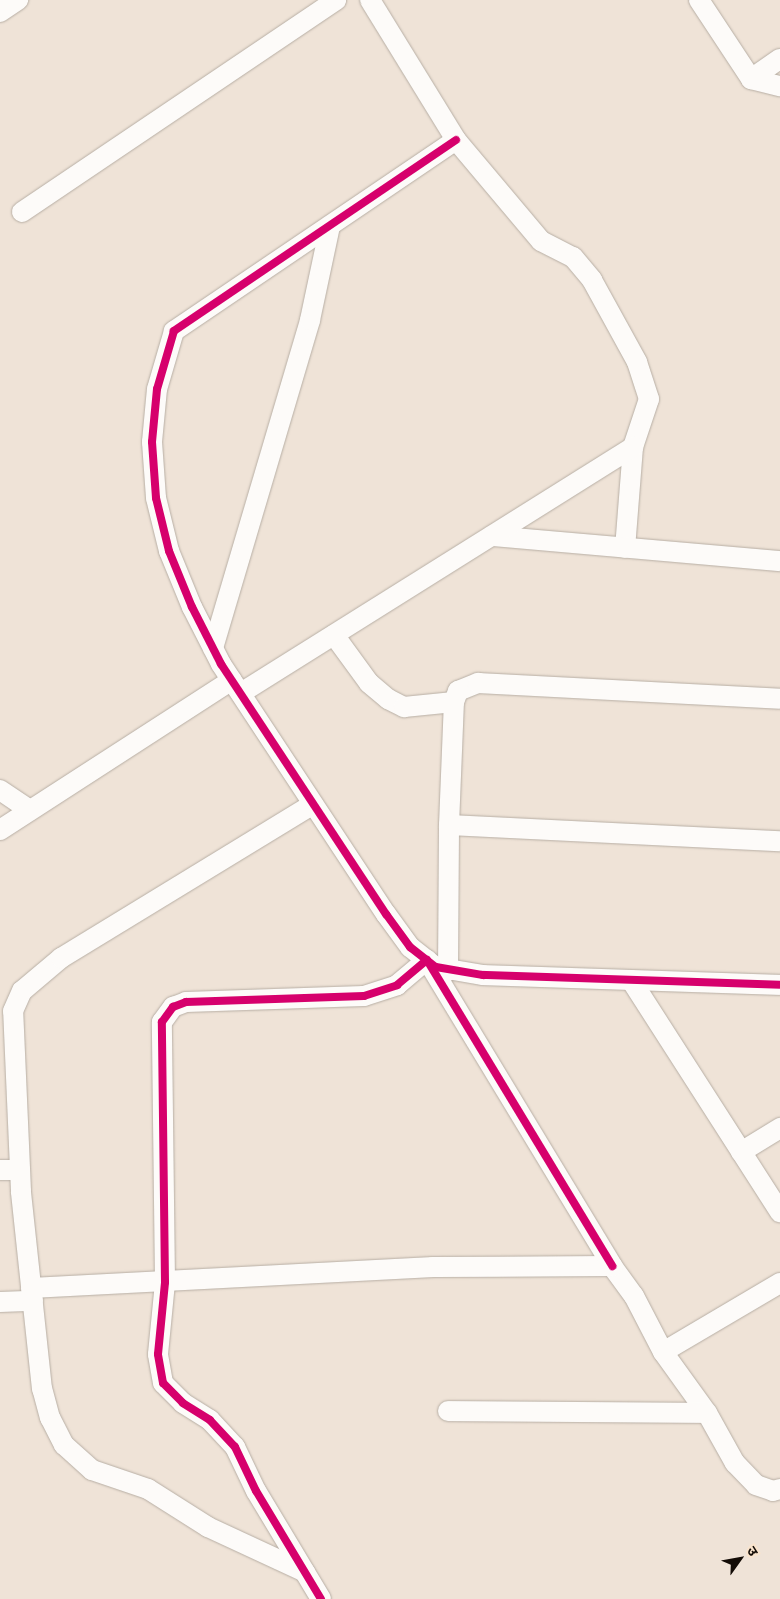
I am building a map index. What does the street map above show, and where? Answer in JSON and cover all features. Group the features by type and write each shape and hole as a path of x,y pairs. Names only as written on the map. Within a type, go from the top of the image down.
{"street":[{"path":"0,12 18,0"},
{"path":"22,212 336,0"},
{"path":"370,0 456,140 540,241 573,257 592,280 645,381 649,399 633,447 625,548"},
{"path":"700,0 750,79 780,86"},
{"path":"750,79 780,59"},
{"path":"456,140 174,331 157,389 152,442 156,498 169,551 213,648 236,687 386,914 410,947 427,960 448,971 483,975 780,985"},
{"path":"213,648 310,320 330,226"},
{"path":"0,830 30,810 236,687 334,635 633,447"},
{"path":"492,536 780,561"},
{"path":"334,635 369,683 388,699 404,707 454,702"},
{"path":"448,971 449,825 454,702 458,691 478,684 780,699"},
{"path":"0,790 30,810"},
{"path":"305,1572 208,1527 148,1489 92,1470 64,1445 50,1418 42,1390 7,1040 13,1011 22,991 41,972 313,804"},
{"path":"449,825 780,842"},
{"path":"427,960 612,1266 634,1296 663,1352 707,1413 736,1463 756,1485 773,1491 780,1489"},
{"path":"321,1599 256,1491 235,1447 210,1420 183,1403 163,1383 158,1354 165,1282 162,1022 173,1007 186,1002 364,996 397,985 427,960"},
{"path":"630,980 780,1212"},
{"path":"741,1152 780,1128"},
{"path":"0,1170 20,1170"},
{"path":"0,1302 32,1294 165,1282 433,1267 612,1266"},
{"path":"663,1352 780,1283"},
{"path":"448,1412 707,1413"}],"cycle path":[{"path":"456,140 174,331 157,389 152,442 156,498 169,551 192,607 221,664 386,914 410,947 436,967 483,975 780,985"},
{"path":"321,1599 256,1491 235,1447 210,1420 183,1403 163,1383 158,1354 165,1282 162,1022 173,1007 186,1002 364,996 397,985 427,960 612,1266"}]}
